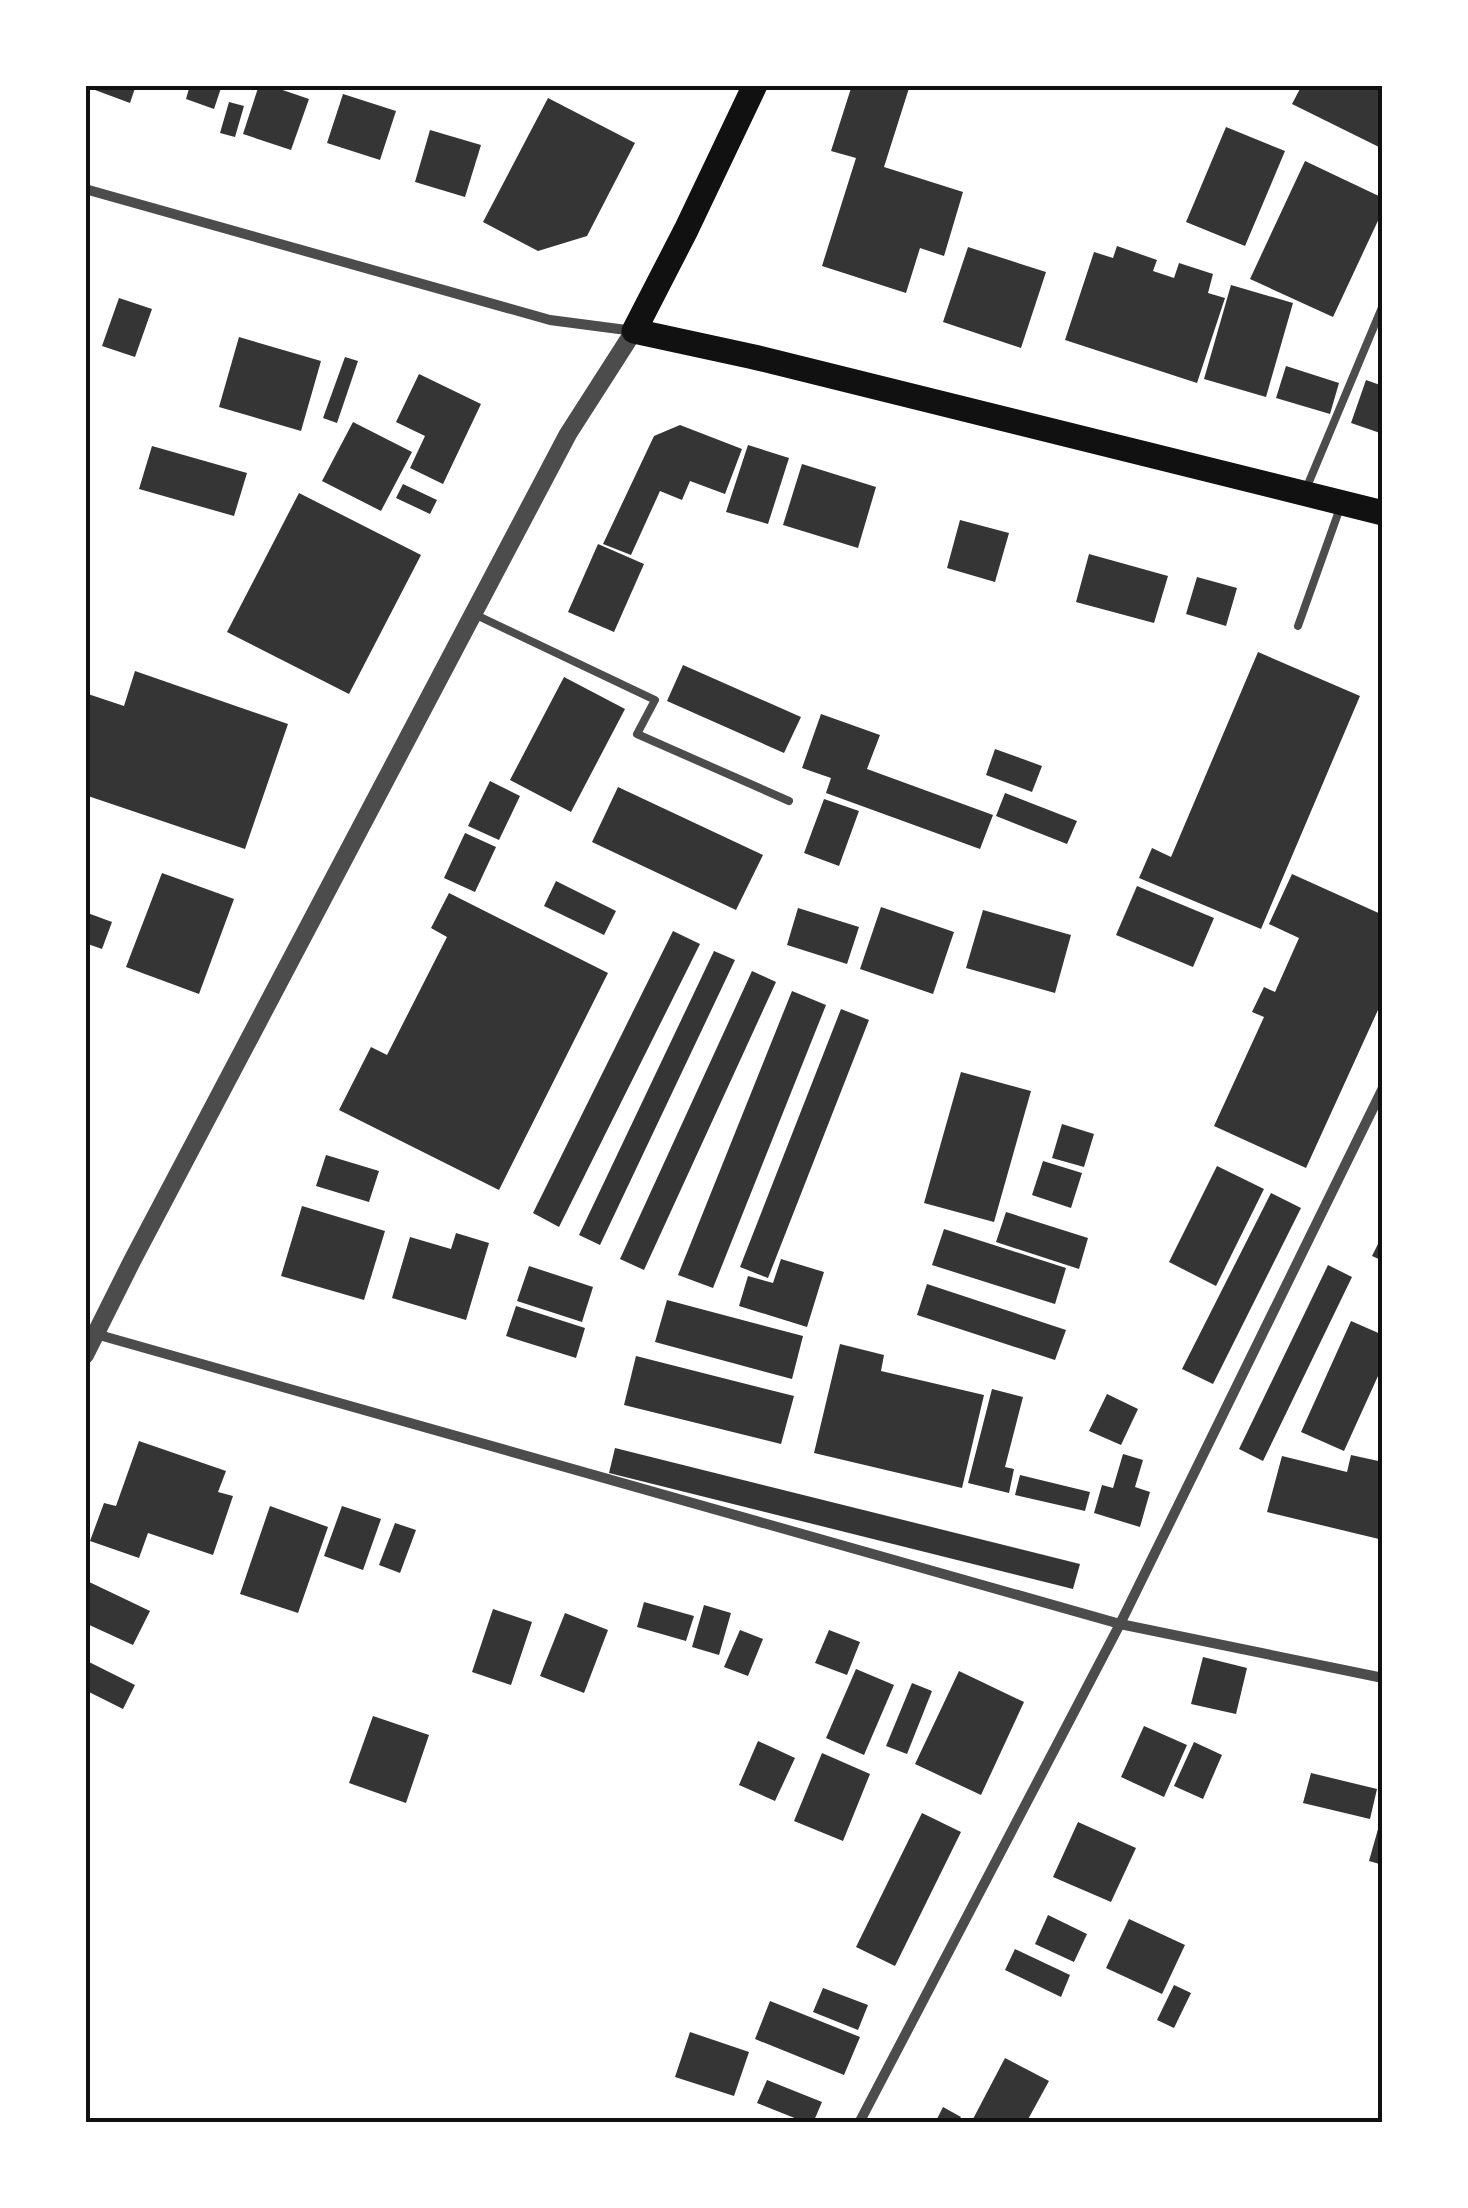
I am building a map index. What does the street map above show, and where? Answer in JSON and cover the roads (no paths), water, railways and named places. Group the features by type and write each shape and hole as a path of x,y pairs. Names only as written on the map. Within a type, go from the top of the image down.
{"main road":[{"path":"755,85 634,332 754,356 1383,513"}],"street":[{"path":"85,189 550,320 634,332 568,434 150,1226 90,1332 85,1355"},
{"path":"860,2123 1120,1624 1383,1088"},
{"path":"90,1332 1120,1624 1383,1678"}],"lane":[{"path":"1304,494 1383,305"},
{"path":"1298,626 1342,503"},
{"path":"473,614 656,700 637,734 789,801"}]}
